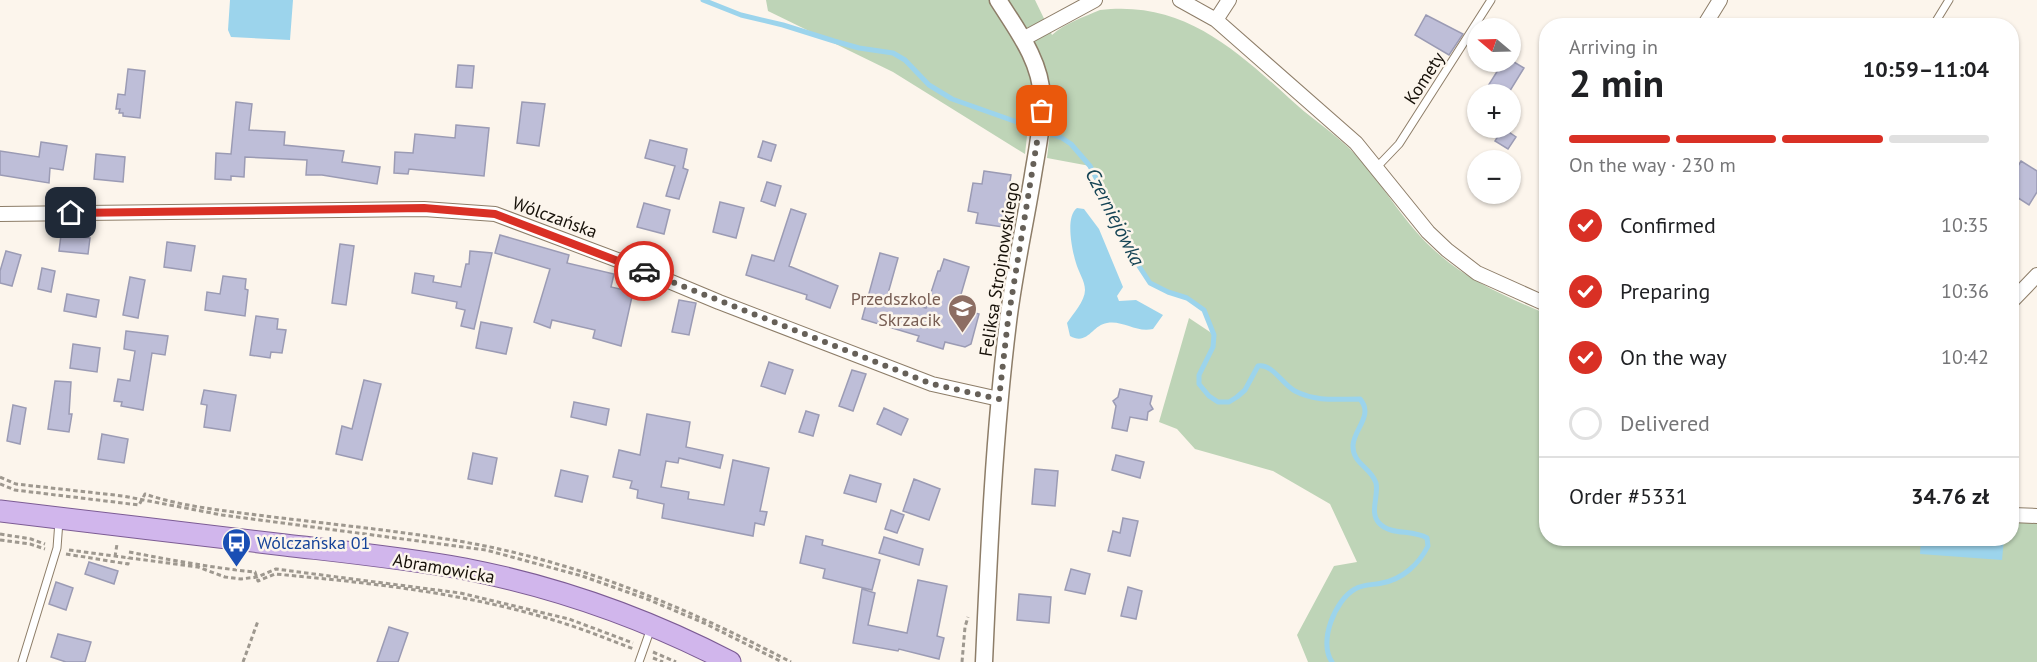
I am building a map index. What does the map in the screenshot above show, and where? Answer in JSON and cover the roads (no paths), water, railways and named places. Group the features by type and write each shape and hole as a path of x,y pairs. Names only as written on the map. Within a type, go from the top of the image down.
{"main road":[{"name":"Abramowicka","path":"0,511 400,559 466,570 567,595 652,626 730,662"}],"street":[{"name":"Feliksa Strojnowskiego","path":"984,662 987,568 999,399 1008,320 1042,111 1040,79 1023,39 998,0"},
{"path":"1023,39 1095,0"},
{"path":"1180,0 1216,20 1335,123 1377,167 1428,232 1452,254 1477,273 1539,301"},
{"path":"1216,20 1229,0"},
{"path":"1709,18 1720,0"},
{"name":"Wólczańska","path":"0,214 424,208 495,214 932,384 999,399"},
{"path":"2019,294 2037,275"},
{"path":"2019,515 2037,516"}],"lane":[{"name":"Komety","path":"1377,167 1399,144 1491,0"},
{"path":"1938,18 1949,0"},
{"path":"22,662 56,553 59,518"},
{"path":"639,662 652,626"}],"water":[{"path":"230,0 293,0 290,40 231,37 228,30"},
{"path":"1077,208 1084,209 1099,229 1123,287 1117,296 1119,301 1136,300 1163,315 1153,329 1107,323 1097,327 1086,337 1070,336 1067,323 1081,303 1085,290 1074,257 1070,234 1071,219"},
{"path":"1921,546 2003,546 2002,560 1920,554"}],"waterway":[{"name":"Czerniejówka","path":"703,0 741,15 859,48 893,53 905,60 929,85 952,99 1062,138 1071,144 1090,166 1124,233 1131,254 1150,283 1187,298 1204,310 1214,335 1213,347 1199,375 1199,384 1209,396 1218,402 1229,402 1245,390 1258,366 1273,371 1291,388 1303,395 1327,399 1360,399 1365,411 1354,439 1353,451 1355,457 1376,483 1374,509 1376,519 1389,530 1427,538 1428,546 1415,565 1397,578 1358,587 1341,602 1328,633 1328,654 1332,662"}],"place":[{"name":"Przedszkole Skrzacik","path":"962,334"},
{"name":"Wólczańska 01","path":"236,568"}]}
